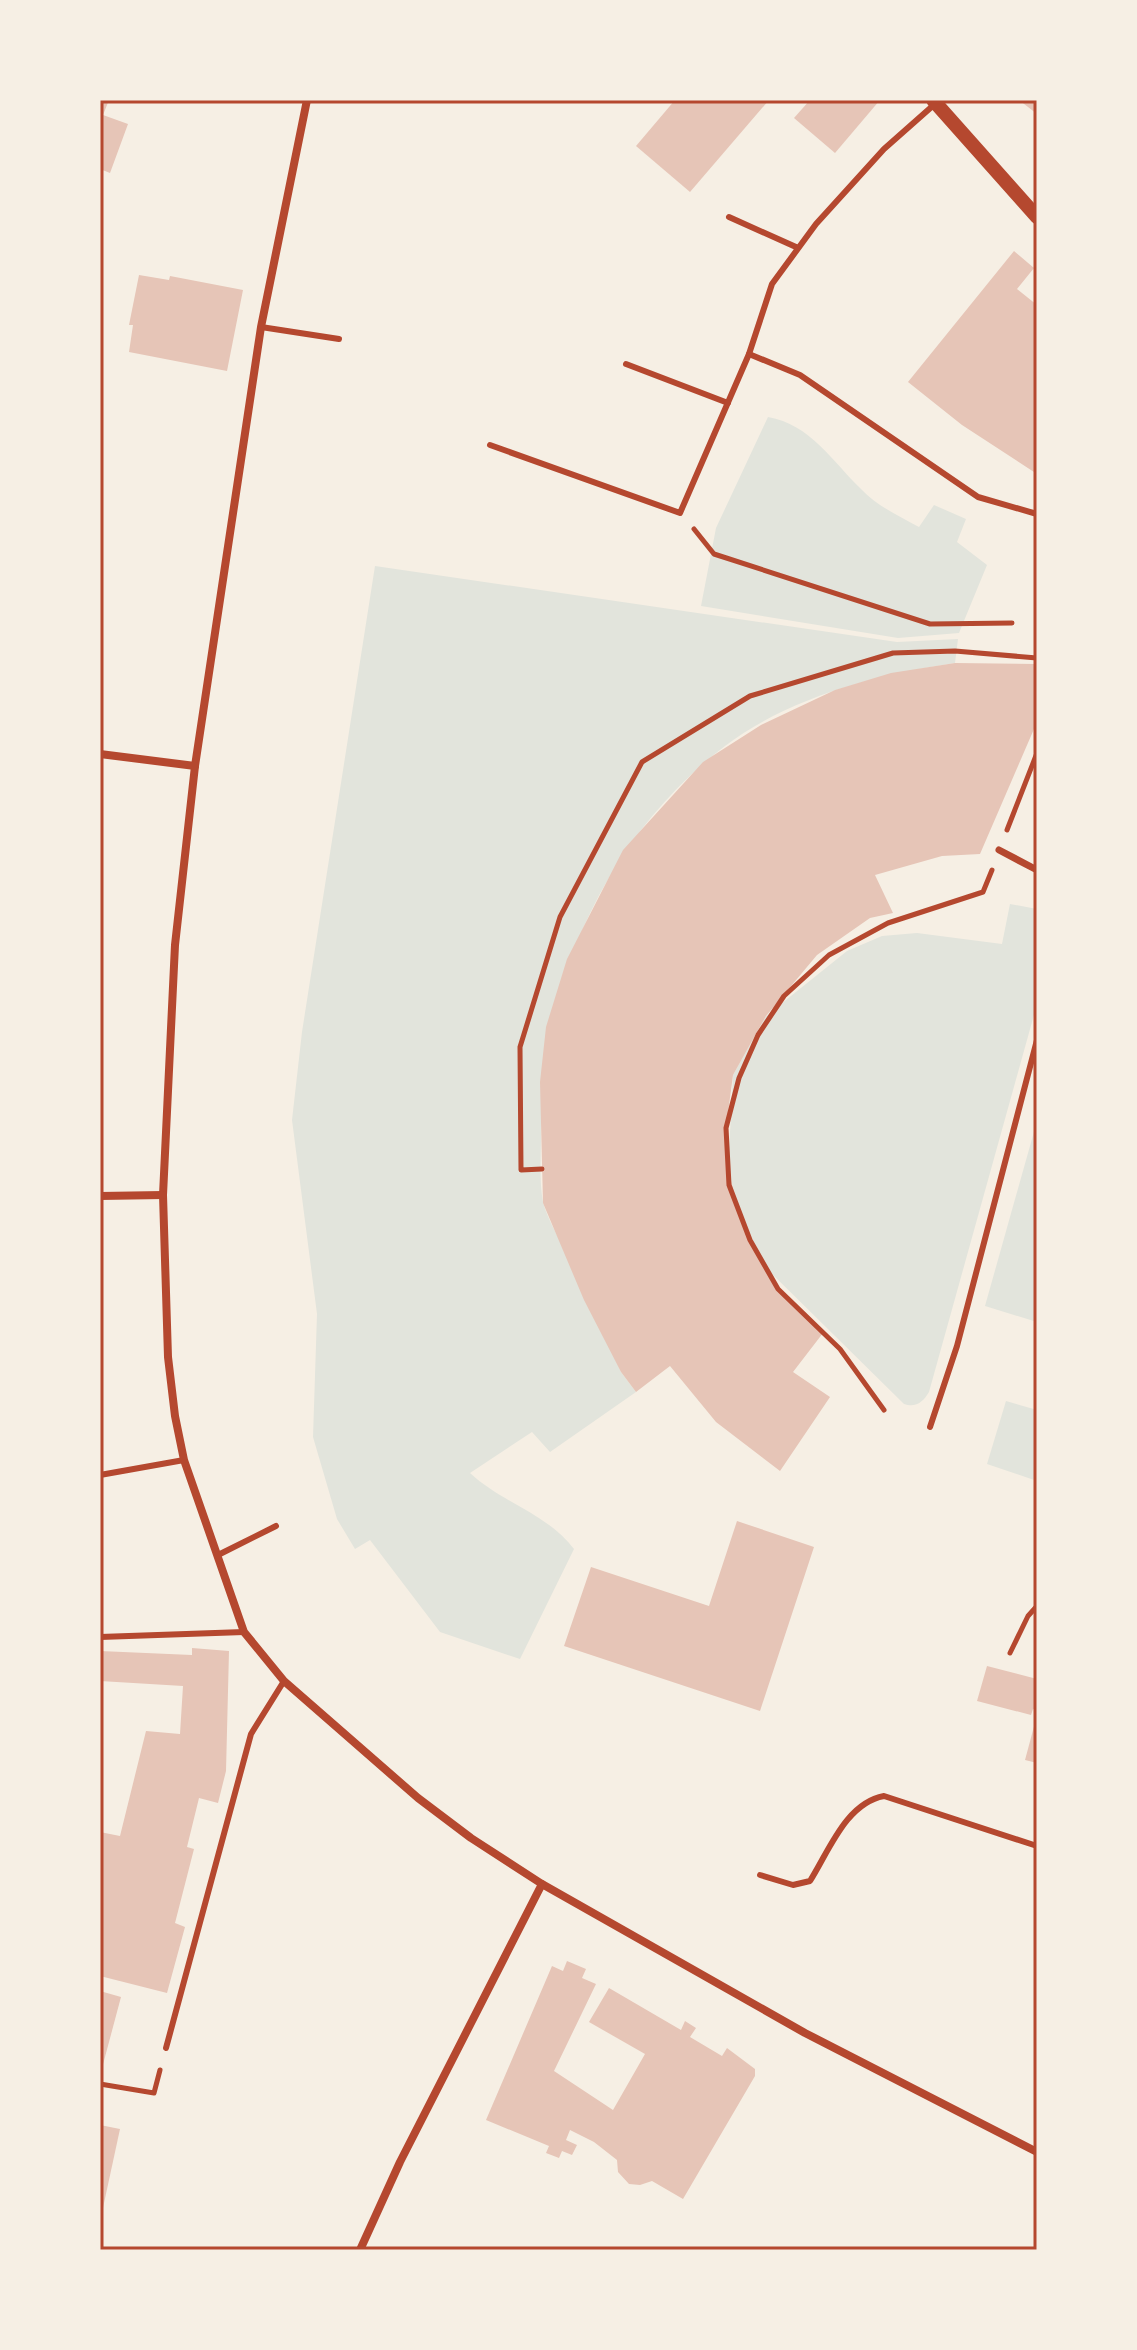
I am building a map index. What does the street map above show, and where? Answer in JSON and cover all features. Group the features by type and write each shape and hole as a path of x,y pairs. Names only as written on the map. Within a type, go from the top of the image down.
{"street":[{"path":"307,100 261,327 195,766 175,945 163,1195 168,1357 184,1460 244,1632 284,1681 418,1798 542,1884 805,2033 1037,2152"},
{"path":"934,101 1037,217"},
{"path":"100,754 195,766"},
{"path":"999,850 1037,870"},
{"path":"100,1196 163,1195"},
{"path":"360,2250 400,2162 542,1884"}],"lane":[{"path":"490,445 680,513 749,354 772,284 796,247 884,149 934,101"},
{"path":"729,217 796,247"},
{"path":"261,327 339,339"},
{"path":"749,354 800,375 978,497 1037,514"},
{"path":"626,364 728,403"},
{"path":"930,1427 957,1346 1037,1040"},
{"path":"100,1475 184,1460"},
{"path":"218,1555 276,1526"},
{"path":"100,1637 244,1632"},
{"path":"166,2048 251,1734 284,1681"},
{"path":"760,1875 793,1885 810,1881 855,1810 869,1798 884,1796 1037,1846"}],"path":[{"path":"680,513 714,554 729,559 930,624 1012,623"},
{"path":"542,1169 521,1170 520,1047 560,917 642,762 750,696 893,653 955,651 1037,658"},
{"path":"884,1410 840,1349 778,1289 750,1240 729,1185 726,1128 747,1057 784,996 829,955 888,923 983,892 1037,753"},
{"path":"1010,1653 1028,1616 1037,1606"},
{"path":"100,2084 154,2093 166,2048"}],"shaded area":[{"path":"768,417 796,427 820,446 867,495 919,527 934,505 966,519 957,542 987,565 959,633 898,638 701,606 716,528"},
{"path":"375,566 897,642 958,639 955,663 895,674 806,701 750,729 725,746 683,783 645,825 614,870 587,919 567,971 552,1024 543,1079 542,1194 550,1221 621,1372 636,1392 550,1452 532,1432 470,1473 496,1493 538,1517 574,1549 520,1659 440,1632 370,1540 355,1549 337,1519 313,1437 317,1314 292,1120 302,1032"},
{"path":"1010,904 1037,909 1037,1004 929,1392 919,1403 908,1405 766,1268 742,1220 728,1170 733,1075 766,1016 847,951 882,936 917,933 1002,944"},
{"path":"1037,1121 1037,1322 985,1306"},
{"path":"1006,1401 1037,1410 1037,1481 987,1464"}],"building":[{"path":"100,100 109,100 103,115 128,124 110,173 100,169"},
{"path":"675,100 769,100 690,192 636,146"},
{"path":"810,100 880,100 835,153 794,118"},
{"path":"1019,100 1037,100 1037,114"},
{"path":"1014,251 1034,268 1017,289 1037,305 1037,474 962,425 908,382"},
{"path":"139,275 169,280 170,276 243,290 227,371 129,352 133,325 129,325"},
{"path":"955,663 1037,664 1037,722 980,854 942,856 875,875 893,913 870,918 817,955 766,1016 733,1075 726,1128 728,1170 742,1220 778,1289 823,1333 793,1372 830,1397 780,1471 716,1422 670,1366 636,1392 621,1372 584,1300 543,1203 540,1082 546,1027 567,959 623,850 703,762 761,725 835,690 891,673"},
{"path":"737,1521 814,1547 760,1711 564,1646 591,1567 709,1606"},
{"path":"192,1648 229,1651 226,1771 218,1803 199,1798 187,1847 194,1849 175,1923 185,1927 167,1993 100,1976 100,1832 120,1836 146,1731 180,1734 183,1686 100,1681 100,1651 192,1655"},
{"path":"987,1666 1037,1679 1037,1710 1033,1709 1031,1715 977,1701"},
{"path":"1037,1719 1037,1763 1025,1760"},
{"path":"567,1961 586,1969 582,1978 596,1984 554,2071 613,2110 645,2054 589,2022 609,1988 681,2030 685,2021 696,2028 690,2037 722,2056 727,2048 755,2069 755,2076 683,2199 652,2181 640,2185 629,2184 618,2172 617,2160 594,2142 570,2130 566,2140 577,2145 572,2155 562,2151 559,2158 546,2153 549,2146 486,2120 552,1966 563,1971"},
{"path":"100,1991 121,1997 101,2072 100,2072"},
{"path":"100,2125 120,2129 101,2217 100,2217"}]}
